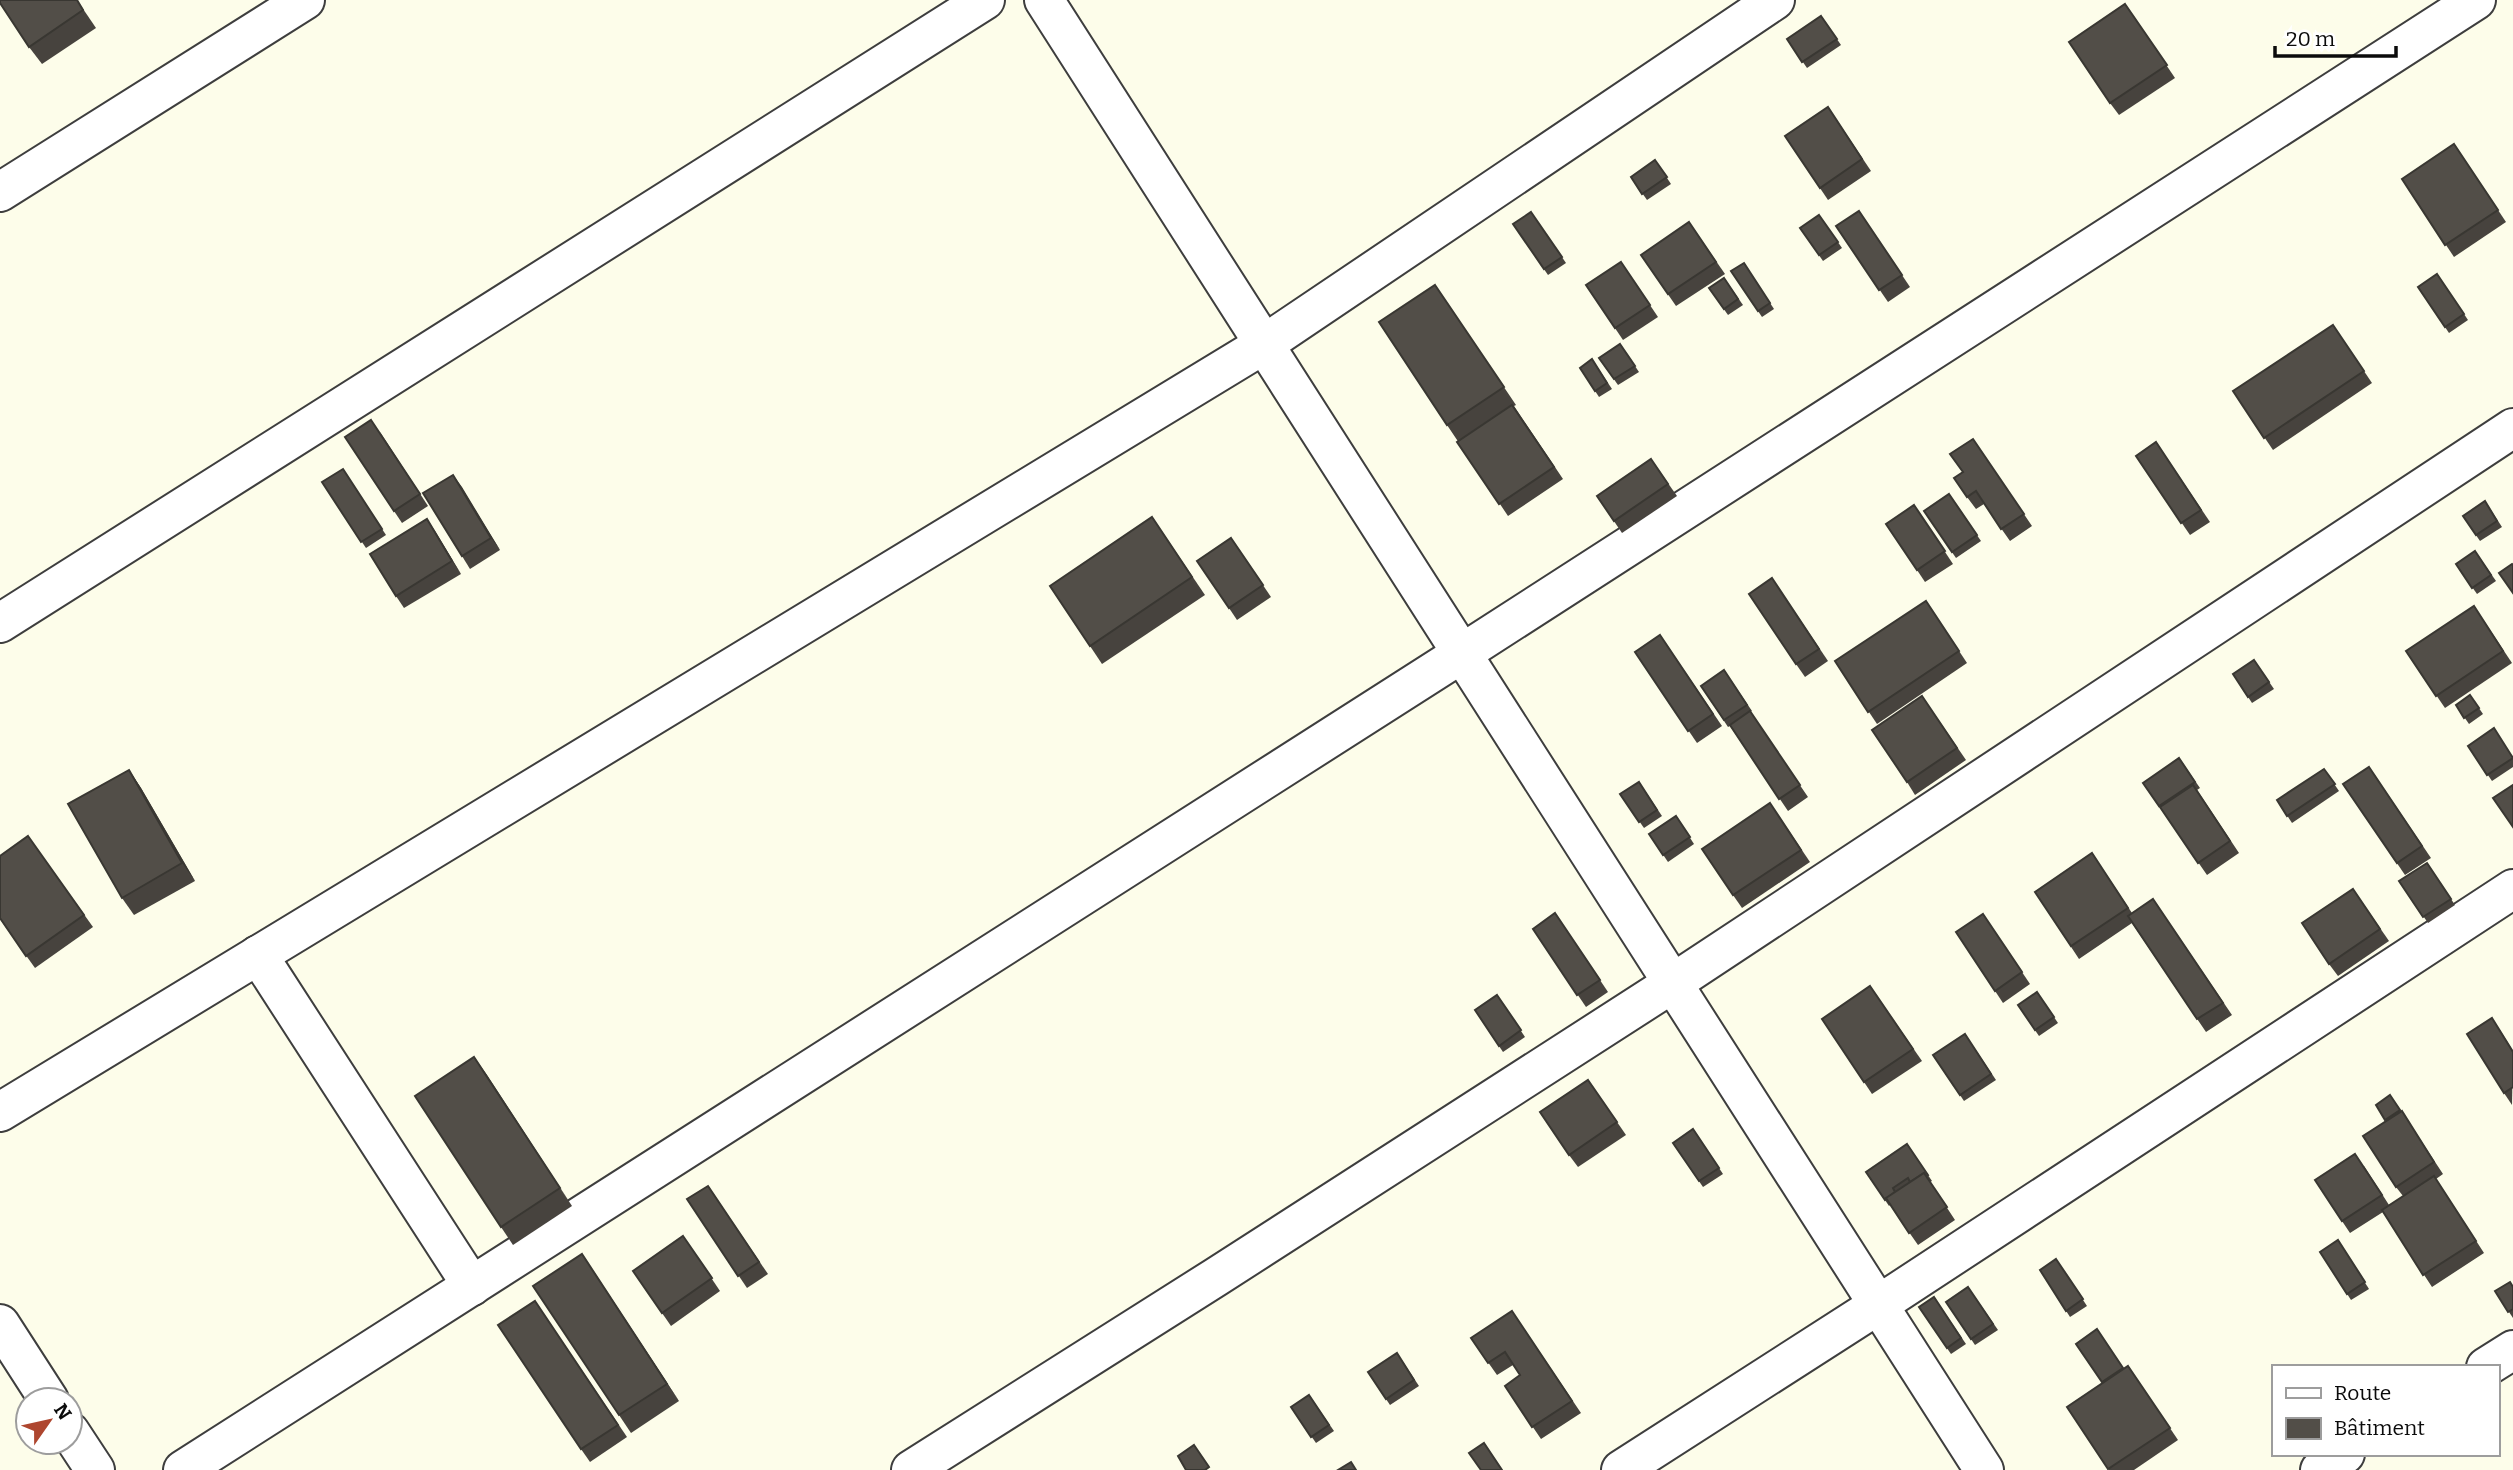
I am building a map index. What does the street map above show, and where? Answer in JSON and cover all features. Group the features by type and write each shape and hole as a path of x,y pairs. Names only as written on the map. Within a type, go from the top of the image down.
{"street":[{"path":"0,192 305,0"},
{"path":"0,623 985,0"},
{"path":"1044,0 1984,1470"},
{"path":"0,1112 1263,345 1775,0"},
{"path":"183,1470 1461,654 2476,0"},
{"path":"911,1470 1216,1278 1673,983 2513,428"},
{"path":"1621,1470 2513,890"},
{"path":"258,955 472,1286"},
{"path":"0,1324 40,1386"},
{"path":"2489,1365 2513,1350"},
{"path":"84,1453 95,1470"},
{"path":"2320,1470 2342,1456"}],"building":[{"path":"0,0 77,0 83,10 29,47"},
{"path":"2125,4 2167,65 2110,103 2069,42"},
{"path":"1821,16 1837,39 1802,62 1787,39"},
{"path":"1828,107 1862,159 1820,188 1785,136"},
{"path":"2454,144 2498,210 2445,245 2402,179"},
{"path":"1655,160 1667,177 1642,194 1631,177"},
{"path":"1859,211 1902,275 1879,290 1836,226"},
{"path":"1531,212 1562,257 1544,269 1513,224"},
{"path":"1819,215 1838,242 1819,255 1800,228"},
{"path":"1689,222 1716,262 1668,294 1641,255"},
{"path":"1621,262 1650,305 1615,328 1586,285"},
{"path":"1744,263 1770,303 1758,311 1731,271"},
{"path":"2437,274 2464,314 2445,327 2418,287"},
{"path":"1724,278 1738,299 1724,309 1709,288"},
{"path":"1435,285 1504,387 1447,425 1379,322"},
{"path":"2333,325 2364,371 2264,438 2233,391"},
{"path":"1620,344 1635,366 1614,379 1599,358"},
{"path":"1592,359 1607,383 1595,391 1580,368"},
{"path":"1512,405 1554,467 1499,504 1457,442"},
{"path":"371,420 420,494 394,511 345,437"},
{"path":"1973,439 2024,514 2001,529 1976,491 1967,497 1954,478 1963,472 1950,454"},
{"path":"2156,442 2201,510 2181,523 2136,456"},
{"path":"1651,459 1668,484 1614,521 1597,496"},
{"path":"343,469 382,529 361,542 322,482"},
{"path":"453,475 491,538 462,556 423,493"},
{"path":"1949,494 1977,535 1952,552 1924,511"},
{"path":"2485,501 2497,521 2476,535 2463,516"},
{"path":"1914,505 1945,551 1917,570 1886,524"},
{"path":"1152,517 1192,577 1090,646 1050,586"},
{"path":"427,519 452,561 396,596 370,554"},
{"path":"1231,538 1263,585 1229,608 1197,561"},
{"path":"2475,551 2491,575 2472,588 2456,564"},
{"path":"2513,565 2513,593 2499,573"},
{"path":"1772,578 1819,649 1796,664 1749,594"},
{"path":"1926,601 1959,651 1868,712 1835,661"},
{"path":"2474,606 2503,651 2436,696 2406,651"},
{"path":"1660,635 1713,714 1688,731 1635,652"},
{"path":"2254,660 2269,682 2248,697 2233,674"},
{"path":"1724,670 1747,705 1724,720 1701,686"},
{"path":"2470,695 2479,708 2464,718 2456,705"},
{"path":"1922,696 1957,748 1907,782 1872,730"},
{"path":"1750,711 1800,785 1779,799 1730,725"},
{"path":"2494,728 2513,758 2487,775 2468,746"},
{"path":"2179,758 2195,782 2159,806 2143,783"},
{"path":"2369,767 2422,846 2397,863 2343,784"},
{"path":"2324,769 2335,784 2287,816 2277,800"},
{"path":"129,770 182,863 122,898 68,804"},
{"path":"1639,782 1657,810 1639,822 1620,794"},
{"path":"2193,785 2230,841 2198,863 2160,807"},
{"path":"2513,785 2513,827 2493,798"},
{"path":"1770,803 1801,850 1733,895 1702,849"},
{"path":"1676,816 1690,837 1663,855 1649,834"},
{"path":"28,836 84,915 26,956 0,918 0,856"},
{"path":"2092,853 2128,908 2071,946 2035,892"},
{"path":"2427,863 2451,899 2423,917 2399,881"},
{"path":"2353,889 2380,929 2329,964 2302,923"},
{"path":"2153,899 2223,1003 2197,1019 2128,916"},
{"path":"1555,913 1600,980 1577,995 1533,929"},
{"path":"1983,914 2022,972 1995,991 1956,932"},
{"path":"1870,986 1913,1049 1864,1082 1822,1019"},
{"path":"2037,992 2054,1017 2035,1030 2018,1005"},
{"path":"1497,995 1521,1030 1499,1046 1475,1010"},
{"path":"2492,1018 2513,1052 2513,1087 2504,1093 2467,1034"},
{"path":"1965,1034 1991,1074 1960,1095 1933,1055"},
{"path":"474,1057 560,1188 501,1227 415,1096"},
{"path":"1588,1080 1617,1122 1569,1155 1540,1112"},
{"path":"2390,1095 2400,1110 2385,1120 2376,1105"},
{"path":"2402,1111 2434,1162 2396,1187 2363,1136"},
{"path":"1693,1129 1719,1168 1699,1181 1673,1143"},
{"path":"1907,1144 1928,1175 1924,1173 1910,1182 1908,1178 1893,1188 1895,1192 1885,1200 1866,1172"},
{"path":"2355,1154 2382,1195 2342,1221 2315,1180"},
{"path":"1924,1173 1947,1207 1909,1233 1886,1198"},
{"path":"2434,1176 2476,1241 2423,1275 2382,1210"},
{"path":"708,1186 759,1262 738,1276 687,1199"},
{"path":"683,1236 712,1278 662,1313 633,1271"},
{"path":"2338,1240 2365,1282 2347,1294 2320,1252"},
{"path":"582,1254 667,1384 619,1415 533,1286"},
{"path":"2056,1259 2083,1299 2066,1311 2040,1270"},
{"path":"2510,1282 2513,1287 2513,1309 2508,1312 2495,1291"},
{"path":"1968,1287 1993,1324 1971,1339 1946,1302"},
{"path":"1934,1297 1961,1338 1947,1348 1919,1307"},
{"path":"535,1301 618,1425 581,1449 498,1325"},
{"path":"1512,1311 1572,1401 1532,1427 1505,1386 1520,1375 1505,1352 1488,1363 1471,1338"},
{"path":"2097,1329 2123,1368 2102,1382 2076,1344"},
{"path":"1397,1353 1414,1380 1386,1399 1368,1372"},
{"path":"2128,1366 2170,1428 2108,1469 2067,1407"},
{"path":"1309,1395 1329,1425 1311,1437 1291,1407"},
{"path":"1484,1443 1502,1470 1481,1470 1469,1453"},
{"path":"1194,1445 1209,1467 1205,1470 1186,1470 1178,1456"},
{"path":"1351,1462 1356,1470 1338,1470"}]}
